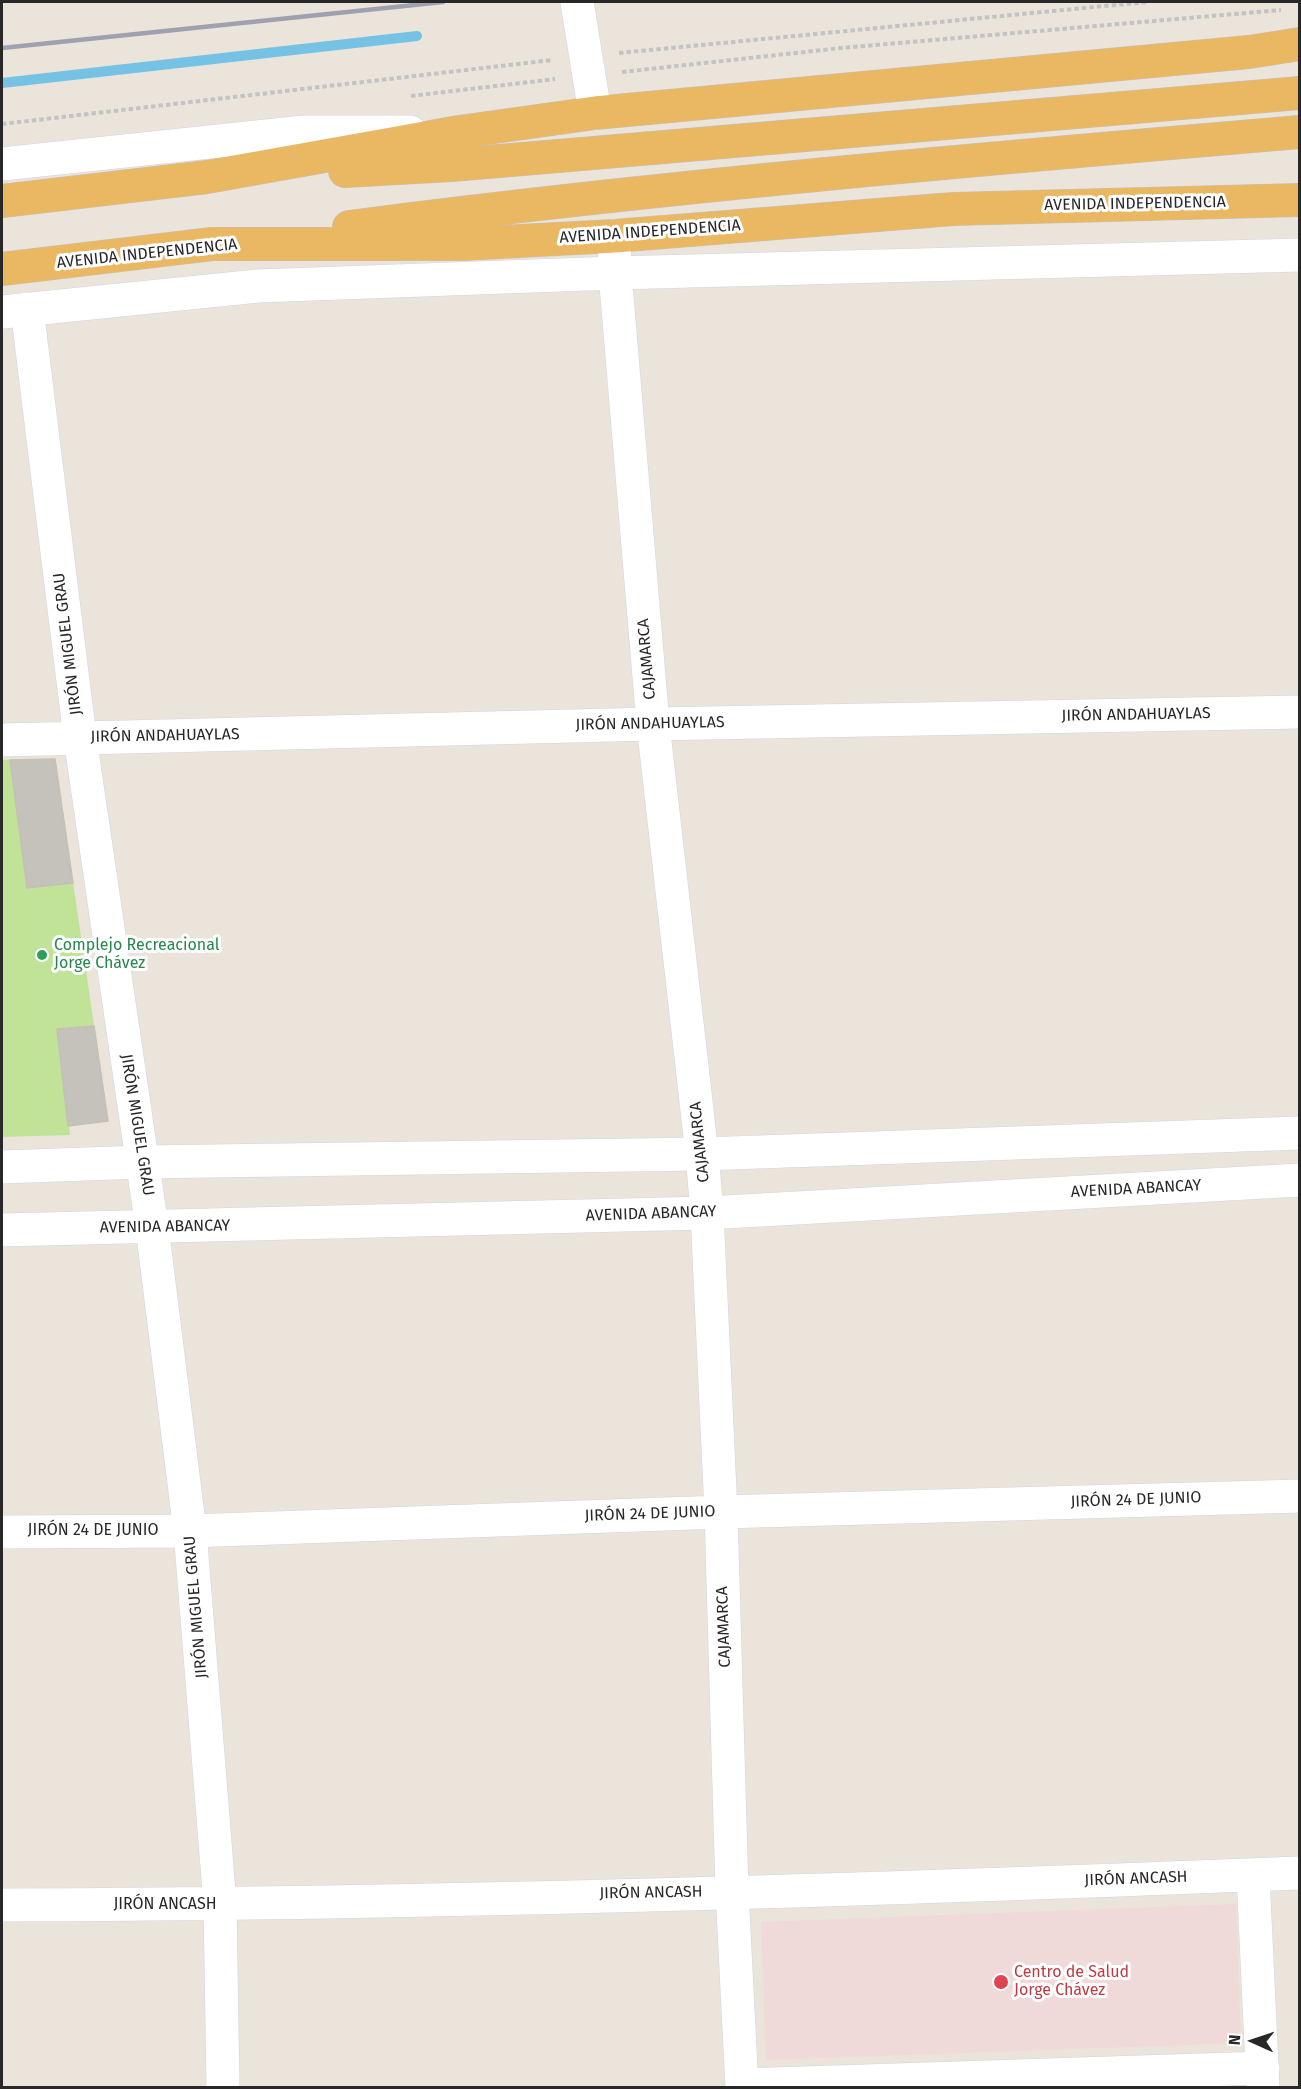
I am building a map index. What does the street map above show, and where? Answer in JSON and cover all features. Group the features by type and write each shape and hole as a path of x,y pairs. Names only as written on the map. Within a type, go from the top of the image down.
{"highway":[{"path":"2,201 207,177 459,132 595,114 1249,52 1299,44"},
{"path":"207,177 452,165 1299,93"},
{"path":"212,244 455,213 944,162 1299,132"},
{"name":"AVENIDA INDEPENDENCIA","path":"2,269 212,244 463,244 614,236 953,209 1299,200"}],"street":[{"path":"577,2 595,114"},
{"path":"2,164 304,132 459,132"},
{"name":"CAJAMARCA","path":"614,236 615,273 653,724 707,1213 721,1512 732,1891 742,2086"},
{"path":"14,311 258,286 615,273 1299,255"},
{"name":"JIRÓN MIGUEL GRAU","path":"14,311 152,1227 190,1530 220,1905 223,2088"},
{"name":"JIRÓN ANDAHUAYLAS","path":"2,740 653,724 1299,712"},
{"path":"2,1167 142,1162 702,1154 1299,1133"},
{"name":"AVENIDA ABANCAY","path":"2,1230 707,1213 1299,1180"},
{"name":"JIRÓN 24 DE JUNIO","path":"2,1532 190,1530 1299,1496"},
{"name":"JIRÓN ANCASH","path":"2,1905 220,1905 1299,1873"},
{"path":"742,2086 1263,2078 1253,1875"}],"shaded area":[{"name":"Centro de Salud Jorge Chávez","path":"1236,1904 1241,2043 766,2060 761,1922"}],"green space":[{"name":"Complejo Recreacional Jorge Chávez","path":"55,759 108,1121 69,1126 70,1135 2,1137 2,760"}],"building":[{"path":"55,759 73,883 27,888 10,760"},
{"path":"94,1026 108,1121 68,1126 57,1029"}],"waterway":[{"path":"2,83 417,36"}],"railway":[{"path":"2,48 443,2"}],"place":[{"name":"Complejo Recreacional Jorge Chávez","path":"42,955"},
{"name":"Centro de Salud Jorge Chávez","path":"1001,1982"}]}
